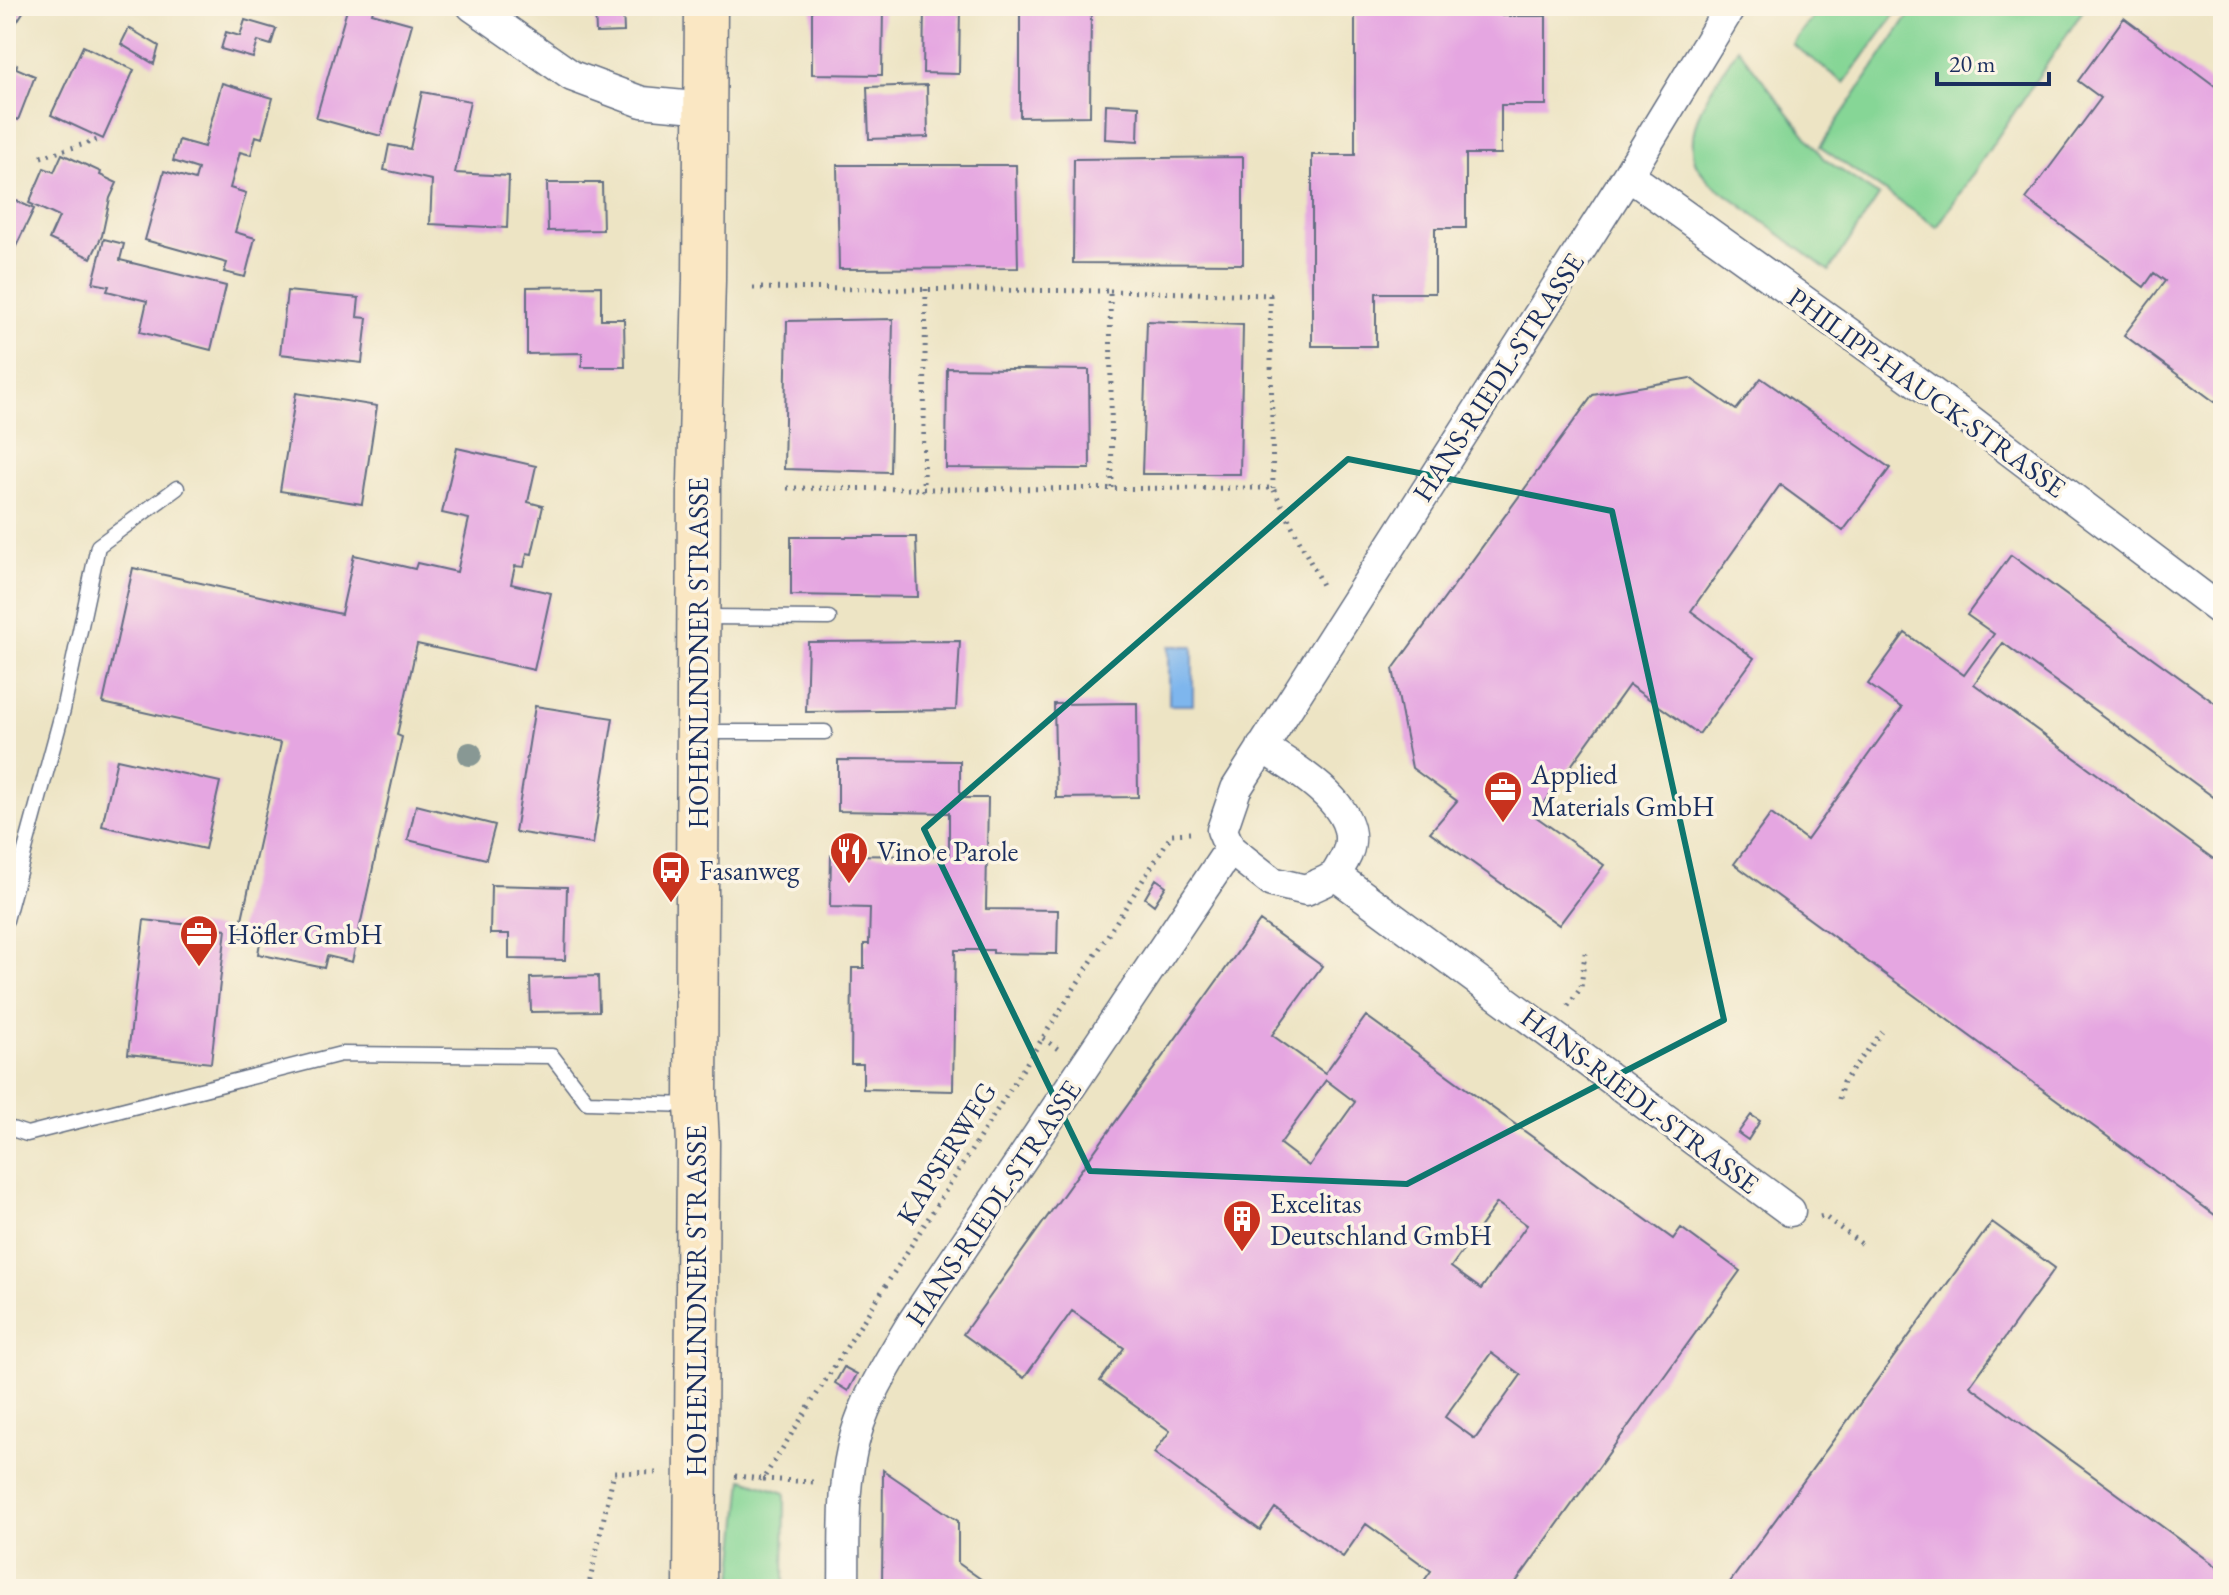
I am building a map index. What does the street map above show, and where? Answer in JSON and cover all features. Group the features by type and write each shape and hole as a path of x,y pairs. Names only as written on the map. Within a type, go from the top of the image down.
{"street":[{"path":"472,6 572,76 642,102 706,108"},
{"name":"HOHENLINDNER STRASSE","path":"695,1589 698,617 706,6"},
{"name":"HANS-RIEDL-STRASSE","path":"844,1589 846,1485 856,1433 880,1379 912,1323 1226,840 1236,789 1628,175 1731,6"},
{"name":"PHILIPP-HAUCK-STRASSE","path":"1628,175 1967,418 2223,612"},
{"path":"1226,840 1272,882 1306,890 1335,875 1350,850 1349,822 1335,802 1262,747"},
{"name":"HANS-RIEDL-STRASSE","path":"1335,875 1790,1211"}],"lane":[{"path":"6,920 63,710 98,546 177,488"},
{"path":"698,617 829,618"},
{"path":"698,732 825,732"},
{"path":"6,1127 27,1134 341,1054 552,1056 587,1102 696,1105"}],"path":[{"path":"41,157 98,140"},
{"path":"753,288 1270,295 1273,488 1341,623"},
{"path":"923,489 926,289"},
{"path":"1110,291 1112,489"},
{"path":"787,488 1273,488"},
{"name":"KAPSERWEG","path":"763,1479 1172,834 1226,840"},
{"path":"1549,1033 1581,988 1585,953"},
{"path":"1839,1099 1843,1082 1882,1032"},
{"path":"1790,1211 1800,1218 1824,1216 1864,1246"},
{"path":"588,1589 614,1472 695,1473 846,1485"}],"highlighted area":[{"path":"1348,459 1612,511 1724,1020 1407,1184 1090,1171 924,829"}],"green space":[{"path":"1821,6 1901,6 1844,83 1792,44"},
{"path":"1915,6 2086,6 1937,227 1820,147"},
{"path":"1738,48 1824,159 1879,196 1829,271 1710,182 1695,162 1694,131 1698,116 1712,87"},
{"path":"743,1479 785,1493 784,1589 732,1589"}],"water":[{"path":"1169,646 1193,646 1193,705 1169,705"}],"building":[{"path":"6,6 27,6 11,31 6,28"},
{"path":"259,6 292,6 289,15"},
{"path":"348,6 374,6 372,13 412,24 381,136 316,118"},
{"path":"623,6 624,32 596,33 595,7"},
{"path":"812,6 883,6 882,75 812,74"},
{"path":"924,6 960,6 959,74 923,73"},
{"path":"1020,6 1091,6 1090,116 1020,117"},
{"path":"1355,6 1502,6 1502,16 1546,16 1546,105 1501,105 1501,154 1466,154 1466,228 1435,228 1435,293 1376,293 1376,346 1312,346 1312,155 1355,155"},
{"path":"2124,18 2223,92 2223,408 2124,335 2165,281 2154,273 2144,287 2026,199 2101,98 2078,81"},
{"path":"245,20 276,29 271,45 258,41 253,58 221,49 226,32 240,36"},
{"path":"129,28 159,46 154,64 121,44"},
{"path":"83,46 134,70 103,139 51,115"},
{"path":"6,60 35,76 18,120 6,115"},
{"path":"222,83 273,98 262,138 256,136 251,155 240,152 230,188 246,193 235,232 255,238 245,277 224,272 227,263 145,240 164,171 195,180 198,169 173,161 179,140 204,147"},
{"path":"927,85 928,137 869,139 867,87"},
{"path":"422,92 470,101 455,173 509,176 507,228 430,224 432,180 384,170 389,145 410,149"},
{"path":"1106,104 1139,106 1138,141 1105,139"},
{"path":"62,154 117,183 110,198 102,236 91,258 49,239 59,217 29,203 44,168 54,172"},
{"path":"1243,157 1243,264 1073,263 1074,159"},
{"path":"837,165 1016,165 1018,268 839,269"},
{"path":"547,183 602,183 603,230 548,231"},
{"path":"6,196 34,209 6,267"},
{"path":"104,239 124,244 120,260 226,286 211,350 140,332 147,301 107,291 109,286 93,283"},
{"path":"601,286 601,319 624,319 625,367 582,367 582,353 527,354 527,287"},
{"path":"287,291 359,298 357,317 367,318 362,363 280,354"},
{"path":"893,319 890,472 784,469 787,321"},
{"path":"1147,321 1243,325 1240,474 1142,474"},
{"path":"947,368 1089,370 1090,469 946,468"},
{"path":"1690,378 1736,410 1761,378 1890,468 1843,531 1780,485 1691,611 1754,658 1699,734 1629,685 1535,816 1604,865 1559,925 1430,832 1457,801 1412,768 1393,669 1593,395"},
{"path":"296,393 377,406 362,504 280,491"},
{"path":"457,448 536,466 528,502 543,506 532,554 527,553 524,567 515,566 511,584 551,593 534,670 417,644 397,735 402,737 352,962 327,956 324,968 258,954 260,942 238,937 281,743 103,703 133,568 341,614 354,555 415,569 417,563 457,572 469,519 442,513"},
{"path":"791,537 916,537 918,597 791,595"},
{"path":"2011,555 2223,709 2223,804 2003,643 1974,684 2223,866 2223,1132 2218,1139 2223,1143 2223,1204 2215,1215 1734,864 1771,814 1807,840 1902,708 1868,684 1905,633 1964,675 1994,634 1967,615"},
{"path":"960,641 956,710 806,712 808,642"},
{"path":"1137,703 1138,797 1056,798 1054,704"},
{"path":"535,706 613,718 593,844 515,832"},
{"path":"117,759 220,782 205,849 102,826"},
{"path":"838,760 960,761 960,798 988,798 986,909 1058,910 1057,954 955,950 953,1091 863,1089 863,1064 851,1064 852,968 864,968 864,944 869,944 870,908 830,907 831,855 949,856 949,813 838,811"},
{"path":"416,805 495,825 486,859 408,840"},
{"path":"1156,879 1166,886 1154,905 1145,898"},
{"path":"491,885 567,887 565,960 509,959 509,934 490,934"},
{"path":"144,920 226,929 211,1063 128,1054"},
{"name":"Excelitas Deutschland GmbH","path":"1260,921 1322,966 1272,1035 1325,1073 1366,1016 1673,1239 1681,1228 1740,1271 1511,1589 1418,1589 1431,1571 1366,1524 1343,1557 1275,1508 1260,1530 1154,1453 1170,1431 1100,1381 1124,1348 1072,1311 1024,1378 963,1334","holes":["1326,1080 1355,1102 1309,1166 1280,1144","1497,1203 1527,1225 1481,1289 1451,1267","1491,1353 1521,1375 1475,1439 1445,1417"]},
{"path":"598,976 599,1011 531,1012 530,978"},
{"path":"1751,1115 1760,1121 1748,1140 1738,1133"},
{"path":"1992,1222 2055,1268 1970,1386 2223,1571 2223,1589 1725,1589"},
{"path":"844,1367 857,1374 848,1391 835,1383"},
{"path":"883,1470 958,1521 958,1563 995,1589 882,1589"}],"place":[{"name":"Applied Materials GmbH","path":"1503,824"},
{"name":"Vino e Parole","path":"849,885"},
{"name":"Fasanweg","path":"671,904"},
{"name":"Höfler GmbH","path":"199,968"},
{"name":"Excelitas Deutschland GmbH","path":"1242,1253"}]}
